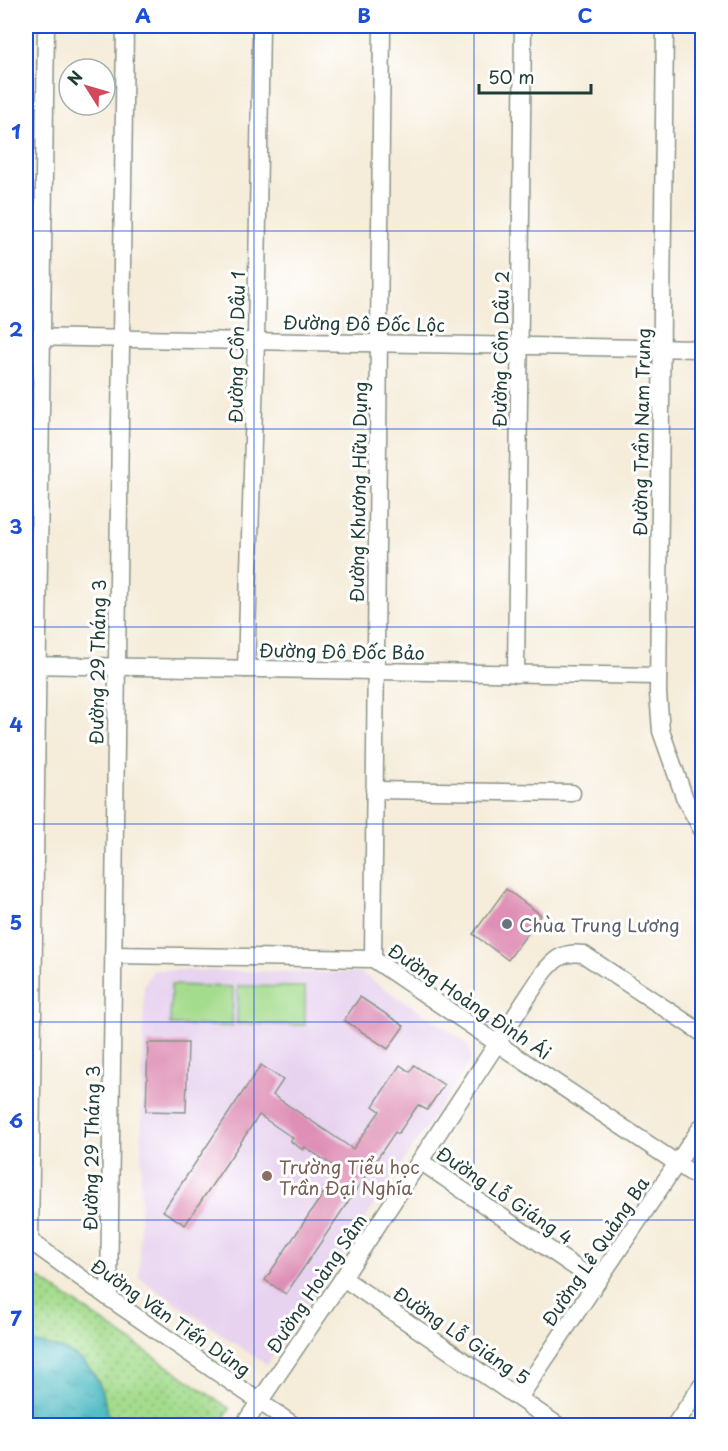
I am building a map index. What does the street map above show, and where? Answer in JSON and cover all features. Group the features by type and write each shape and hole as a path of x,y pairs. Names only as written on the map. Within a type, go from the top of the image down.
{"street":[{"path":"28,1240 34,337 44,213 46,26"},
{"name":"Đường 29 Tháng 3","path":"109,1298 125,26"},
{"name":"Đường Cồn Dầu 1","path":"246,669 256,341 261,26"},
{"name":"Đường Khương Hữu Dụng","path":"373,958 382,26"},
{"name":"Đường Cồn Dầu 2","path":"516,674 523,26"},
{"name":"Đường Trần Nam Trung","path":"665,26 658,676 661,731 685,799 702,830"},
{"path":"26,212 44,213"},
{"name":"Đường Đô Đốc Lộc","path":"34,337 702,349"},
{"name":"Đường Đô Đốc Bảo","path":"32,665 658,676"},
{"path":"374,790 572,794"},
{"name":"Đường Hoàng Sâm","path":"243,1425 343,1278 542,975 562,955 572,952 594,959 702,1033"},
{"name":"Đường Hoàng Đình Ái","path":"113,955 373,958 702,1180"},
{"name":"Đường Lê Quảng Ba","path":"519,1398 702,1126"},
{"name":"Đường Lỗ Giáng 4","path":"420,1161 597,1282"},
{"name":"Đường Văn Tiến Dũng","path":"28,1240 295,1425"},
{"name":"Đường Lỗ Giáng 5","path":"343,1278 559,1425"},
{"path":"675,1425 702,1385"}],"shaded area":[{"name":"Trường Tiểu học Trần Đại Nghĩa","path":"153,970 361,973 463,1040 469,1048 470,1060 462,1074 267,1365 139,1278 144,985"}],"green space":[{"path":"171,985 233,987 232,1026 170,1025"},
{"path":"238,986 305,987 305,1025 237,1024"},
{"path":"26,1269 230,1409 219,1425 26,1425"}],"water":[{"path":"26,1341 61,1349 80,1359 95,1377 101,1389 113,1425 26,1425"}],"building":[{"name":"Chùa Trung Lương","path":"506,889 541,915 508,960 473,934"},
{"path":"360,997 404,1026 388,1049 344,1020"},
{"path":"148,1043 188,1043 186,1112 146,1111"},
{"path":"261,1065 283,1080 273,1095 353,1149 380,1111 373,1106 400,1065 410,1072 414,1065 444,1085 427,1110 418,1105 398,1134 395,1132 286,1294 265,1280 339,1170 305,1147 303,1150 290,1141 293,1138 259,1115 185,1225 163,1211"}],"place":[{"name":"Chùa Trung Lương","path":"507,924"},
{"name":"Trường Tiểu học Trần Đại Nghĩa","path":"267,1176"}]}
